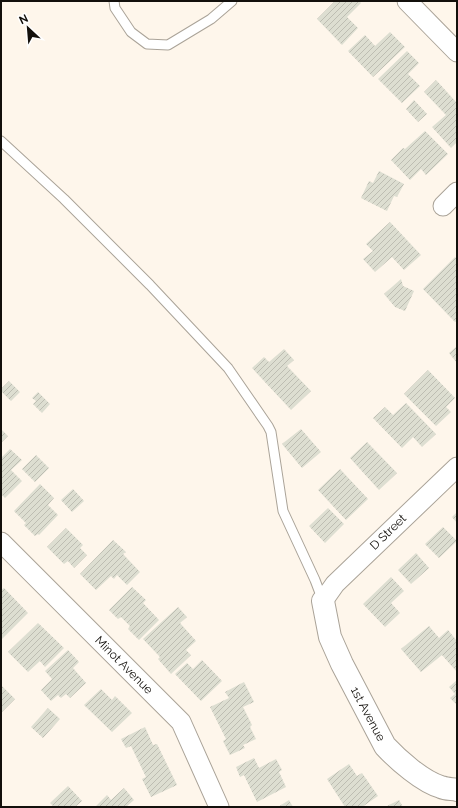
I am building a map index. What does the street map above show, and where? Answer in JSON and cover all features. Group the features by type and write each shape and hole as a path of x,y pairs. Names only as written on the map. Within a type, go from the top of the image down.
{"street":[{"path":"407,1 457,52"},
{"path":"443,206 457,192"},
{"name":"D Street","path":"323,601 335,584 457,467"},
{"name":"Minot Avenue","path":"1,542 181,722 214,805"},
{"name":"1st Avenue","path":"323,601 330,637 342,664 385,746 405,765 427,780 441,787 457,790"}],"lane":[{"path":"114,1 115,8 131,32 147,44 168,45 211,19 232,1"},
{"path":"1,141 64,199 150,285 228,368 271,432 283,511 315,580 323,601"}],"building":[{"path":"335,1 359,1 361,3 347,17 358,28 342,45 317,19"},
{"path":"390,32 405,47 373,77 348,51 365,35 375,46"},
{"path":"407,51 419,63 408,74 420,86 402,103 378,79"},
{"path":"436,80 457,103 457,142 451,148 432,127 446,115 424,92"},
{"path":"414,100 427,114 418,122 406,109"},
{"path":"425,131 448,154 426,175 421,169 410,180 391,160 403,148 405,149"},
{"path":"379,171 404,184 397,197 394,196 387,211 361,198 369,181 373,183"},
{"path":"390,222 421,255 404,270 392,257 375,272 363,259 373,251 366,244"},
{"path":"455,257 457,259 457,321 455,322 423,289"},
{"path":"401,279 403,286 414,291 405,311 395,307 384,294"},
{"path":"457,346 457,363 449,353"},
{"path":"284,349 294,360 287,366 311,391 291,410 252,368 264,357 269,362"},
{"path":"428,370 455,398 446,407 451,412 436,426 404,394"},
{"path":"9,381 20,392 11,401 1,391 1,389"},
{"path":"38,392 50,404 42,413 33,404 36,401 32,398"},
{"path":"406,403 436,434 422,447 413,437 402,448 373,418 385,407 393,415"},
{"path":"1,429 8,436 1,443"},
{"path":"301,429 321,452 302,468 282,444"},
{"path":"367,442 397,473 379,490 350,458"},
{"path":"10,449 22,460 11,470 22,481 5,498 1,494 1,458"},
{"path":"36,455 49,468 35,482 22,469"},
{"path":"340,469 368,499 346,520 318,490"},
{"path":"40,484 54,498 48,505 58,515 39,535 38,534 35,536 24,525 26,523 14,511"},
{"path":"73,489 84,501 72,512 61,500"},
{"path":"328,508 344,524 325,543 309,526"},
{"path":"457,512 457,523 452,517"},
{"path":"443,527 457,541 439,558 425,544"},
{"path":"66,528 83,545 80,548 87,555 74,568 68,561 64,564 47,547"},
{"path":"113,540 126,552 123,554 140,572 127,585 117,575 114,579 111,576 96,590 80,574"},
{"path":"416,553 429,568 411,584 398,570"},
{"path":"391,577 404,591 391,603 400,613 385,627 363,604"},
{"path":"132,587 146,600 143,603 159,620 139,640 128,629 130,626 121,617 118,619 109,610"},
{"path":"4,588 28,613 1,640 1,590"},
{"path":"178,607 187,617 180,623 196,641 186,650 191,655 171,674 158,659 160,657 143,639"},
{"path":"38,623 64,648 45,667 40,661 28,672 8,652"},
{"path":"429,626 439,638 448,630 457,641 457,672 442,655 421,672 401,649"},
{"path":"68,650 79,662 73,668 86,683 70,698 66,694 61,698 58,695 51,701 41,690 52,679 45,671"},
{"path":"202,660 222,681 201,701 175,674 187,663 193,669"},
{"path":"457,680 457,705 450,698 455,694 449,687"},
{"path":"244,682 254,702 243,707 252,725 250,727 256,739 243,745 245,748 230,755 223,741 226,739 210,707 229,698 225,692"},
{"path":"1,685 15,699 1,713"},
{"path":"101,689 112,700 115,696 132,713 112,732 84,705"},
{"path":"48,708 60,719 43,738 31,727"},
{"path":"145,727 153,745 157,744 177,785 151,797 142,779 146,777 131,746 126,748 121,739"},
{"path":"254,758 259,768 276,759 282,770 279,772 286,787 257,802 244,775 240,777 236,767"},
{"path":"349,764 357,776 362,773 378,796 362,807 345,807 327,779"},
{"path":"68,786 82,801 75,807 54,807 50,803"},
{"path":"124,788 134,800 126,807 95,807 107,795 111,800"},
{"path":"289,800 293,807 278,807"},
{"path":"399,800 403,807 385,807"}]}
